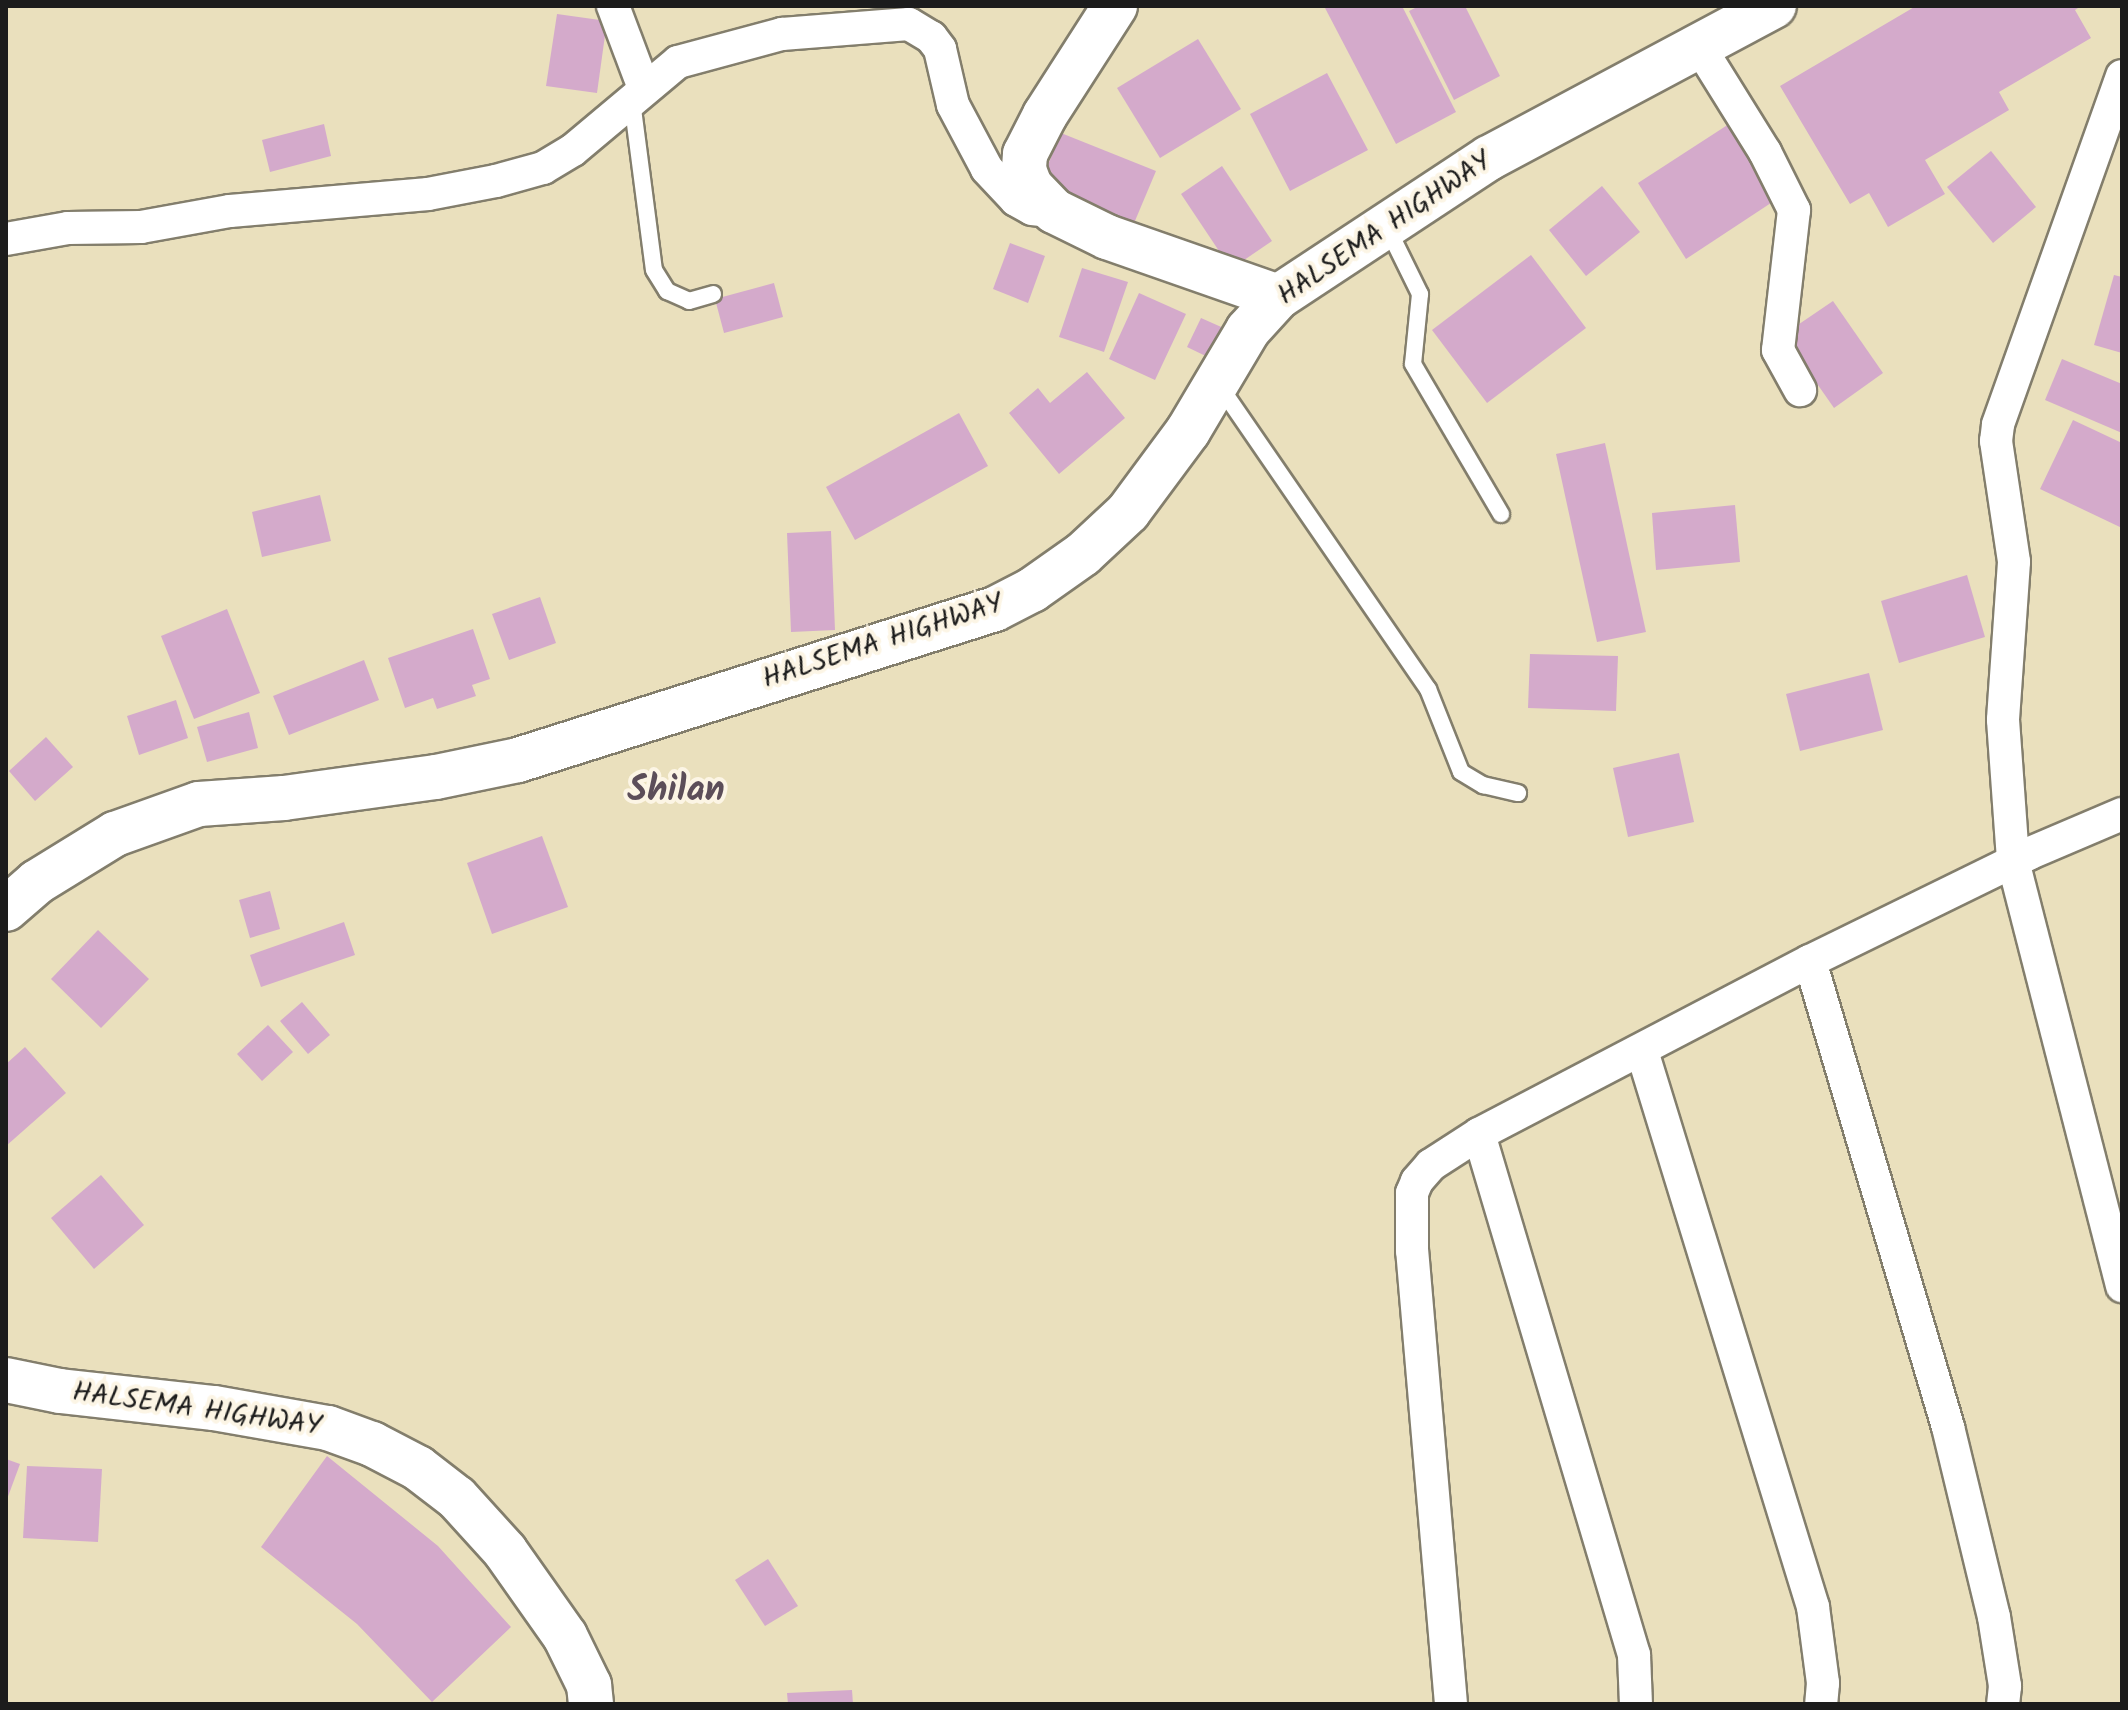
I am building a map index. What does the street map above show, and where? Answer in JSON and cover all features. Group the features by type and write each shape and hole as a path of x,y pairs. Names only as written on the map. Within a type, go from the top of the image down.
{"main road":[{"path":"1115,6 1045,115 1025,154 1024,170 1030,186 1054,211 1107,237 1278,297"},
{"name":"HALSEMA HIGHWAY","path":"6,909 37,882 115,834 199,804 284,798 421,779 518,760 995,609 1032,590 1083,554 1128,512 1188,431 1248,330 1278,297 1489,158 1774,6"},
{"name":"HALSEMA HIGHWAY","path":"6,1380 60,1391 214,1408 328,1428 372,1444 418,1468 457,1498 505,1551 565,1636 589,1685 591,1704"}],"street":[{"path":"613,6 638,95"},
{"path":"6,239 68,228 141,227 230,211 428,194 496,181 543,168 573,150 678,62 782,34 933,22 953,105 987,169 1016,200 1032,209 1054,211"},
{"path":"1699,46 1765,152 1794,210 1778,350 1800,390"},
{"path":"2122,76 1998,425 1997,454 2014,562 2003,720 2013,861 2122,1286"},
{"path":"1451,1704 1412,1251 1412,1193 1417,1181 1431,1165 1479,1134 1810,961 2013,861 2122,814"},
{"path":"1810,961 1948,1427 1994,1617 2005,1686 2003,1704"},
{"path":"1642,1051 1813,1607 1823,1683 1821,1704"},
{"path":"1479,1134 1634,1655 1636,1704"}],"lane":[{"path":"638,95 654,270 667,291 689,301 713,294"},
{"path":"1386,226 1420,294 1413,364 1501,514"},
{"path":"1216,380 1428,689 1461,772 1483,785 1518,793"}],"building":[{"path":"1324,6 1402,6 1456,112 1396,144"},
{"path":"1419,6 1465,6 1500,76 1454,100 1409,11"},
{"path":"1916,6 2081,6 2075,10 2091,38 1999,92 2009,110 1925,160 1945,194 1888,227 1869,193 1850,204 1780,86"},
{"path":"557,14 607,21 597,93 546,86"},
{"path":"1198,39 1241,109 1160,158 1117,88"},
{"path":"1327,73 1368,150 1290,191 1250,114"},
{"path":"324,124 331,156 270,172 262,140"},
{"path":"1729,124 1777,199 1686,259 1638,183"},
{"path":"1061,133 1156,171 1132,228 1038,189"},
{"path":"1991,151 2036,207 1993,243 1947,187"},
{"path":"1222,166 1272,241 1231,269 1181,194"},
{"path":"1602,186 1640,232 1586,276 1549,230"},
{"path":"1010,243 1045,256 1028,303 993,289"},
{"path":"1531,255 1586,328 1487,403 1432,330"},
{"path":"1082,268 1128,282 1104,352 1059,337"},
{"path":"2114,275 2122,277 2122,353 2094,345"},
{"path":"774,283 783,317 724,333 715,299"},
{"path":"1139,293 1186,314 1155,380 1109,359"},
{"path":"1833,301 1883,373 1834,408 1783,335"},
{"path":"1201,318 1228,330 1214,360 1187,347"},
{"path":"2062,359 2122,384 2122,433 2045,400"},
{"path":"1087,372 1125,418 1059,474 1009,413 1038,388 1050,403"},
{"path":"959,413 988,466 855,540 826,487"},
{"path":"2073,420 2122,443 2122,528 2040,489"},
{"path":"1605,443 1646,632 1597,642 1556,454"},
{"path":"320,495 331,541 262,557 252,512"},
{"path":"1735,505 1740,562 1656,570 1652,513"},
{"path":"831,531 835,630 791,632 787,533"},
{"path":"1967,575 1985,637 1899,663 1881,601"},
{"path":"540,597 556,643 509,660 492,614"},
{"path":"227,609 260,693 194,719 161,636"},
{"path":"473,629 490,679 472,685 476,696 437,709 433,698 405,708 388,658"},
{"path":"1530,654 1618,656 1616,711 1528,708"},
{"path":"364,660 379,700 289,735 273,696"},
{"path":"1869,673 1883,730 1800,751 1786,694"},
{"path":"176,700 188,738 139,755 127,716"},
{"path":"249,712 258,748 207,762 197,727"},
{"path":"46,737 73,767 35,801 9,771"},
{"path":"1679,753 1694,822 1628,837 1613,768"},
{"path":"542,836 568,907 492,934 467,863"},
{"path":"270,891 280,929 250,938 239,900"},
{"path":"344,922 355,955 261,987 250,955"},
{"path":"98,930 149,979 101,1028 51,979"},
{"path":"302,1002 330,1035 308,1054 280,1021"},
{"path":"268,1025 293,1052 262,1081 237,1054"},
{"path":"25,1047 66,1093 6,1146 6,1064"},
{"path":"101,1175 144,1225 94,1269 51,1218"},
{"path":"327,1456 438,1546 511,1627 432,1702 357,1624 261,1547"},
{"path":"6,1459 20,1464 6,1502"},
{"path":"27,1466 102,1469 98,1542 23,1538"},
{"path":"768,1559 798,1606 765,1626 735,1580"},
{"path":"852,1690 853,1704 788,1704 787,1693"}],"district":[{"name":"Shilan","path":"676,791"}]}
